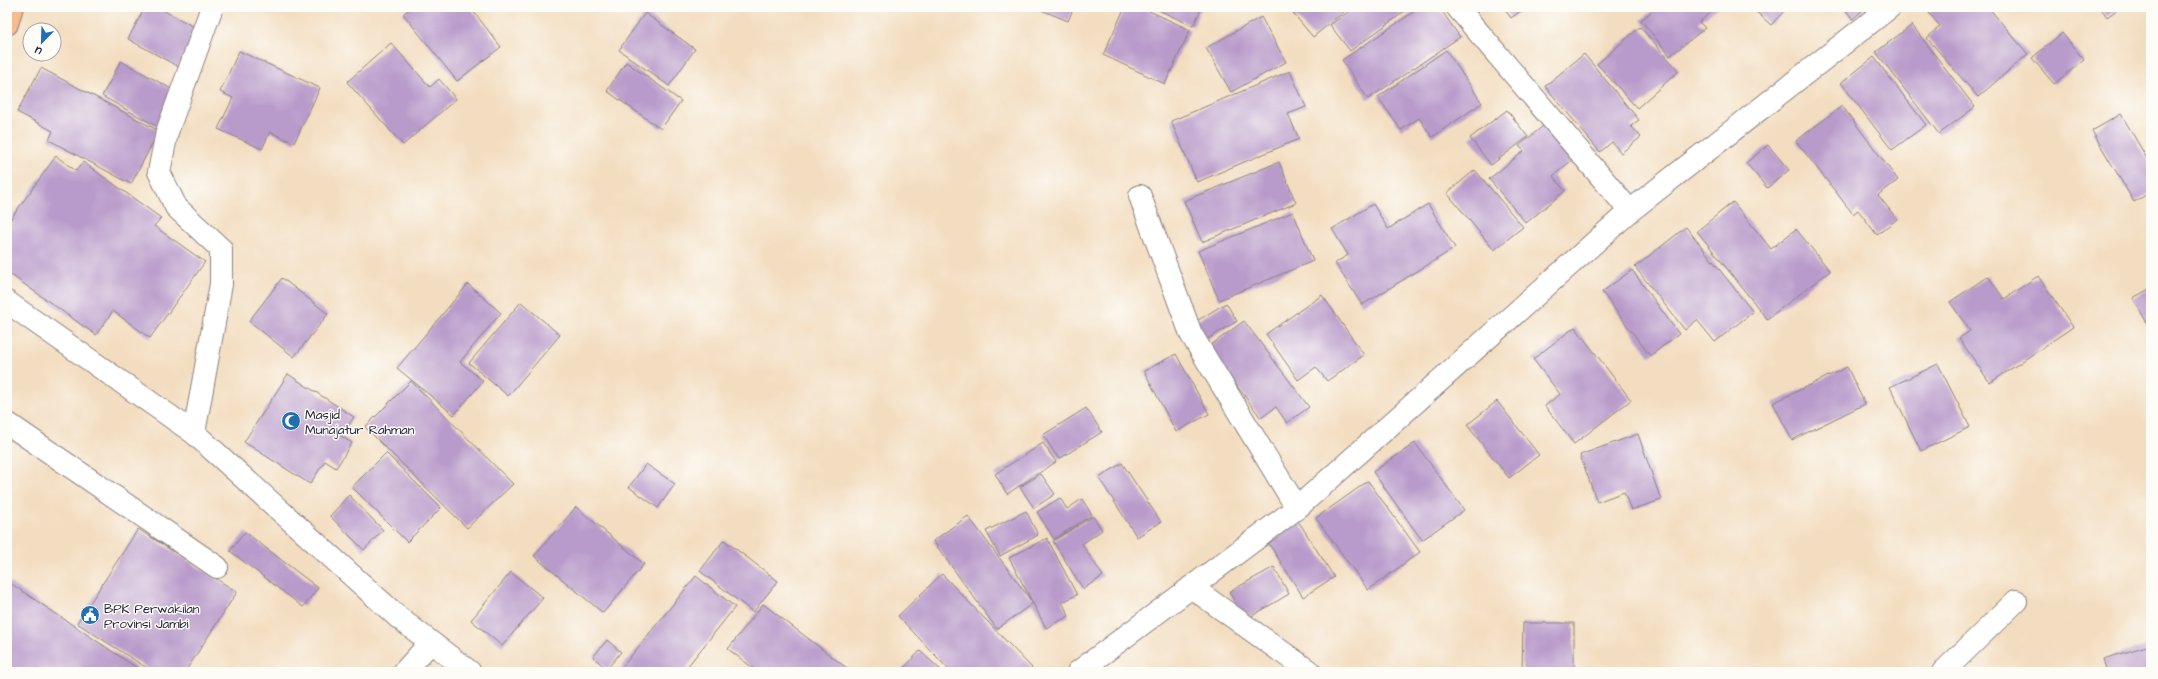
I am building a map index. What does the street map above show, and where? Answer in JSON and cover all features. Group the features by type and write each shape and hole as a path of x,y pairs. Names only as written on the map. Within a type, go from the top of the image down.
{"highway":[{"path":"7,24 12,7"}],"street":[{"path":"194,433 222,284 221,249 176,207 159,172 167,132 212,7"},
{"path":"1457,7 1630,211"},
{"path":"1078,672 1297,508 1630,211 1890,7"},
{"path":"1140,196 1191,334 1297,508"},
{"path":"7,302 194,433 399,618 470,672"},
{"path":"7,423 217,567"},
{"path":"1191,587 1310,672"},
{"path":"1943,672 2016,600"},
{"path":"404,672 430,643"}],"building":[{"path":"145,7 157,7 200,30 179,67 128,39"},
{"path":"412,7 470,7 501,47 457,81 403,14"},
{"path":"1034,7 1074,7 1068,21"},
{"path":"1125,7 1141,7 1190,30 1165,84 1103,55"},
{"path":"1152,7 1202,7 1193,26"},
{"path":"1288,7 1350,7 1313,37"},
{"path":"1355,7 1411,7 1350,51 1330,25"},
{"path":"1421,7 1439,7 1460,37 1368,99 1342,60"},
{"path":"1503,7 1526,7 1511,18"},
{"path":"1657,7 1718,7 1699,22 1705,28 1670,56 1641,20"},
{"path":"1751,7 1788,7 1771,25"},
{"path":"1843,7 1866,7 1853,19"},
{"path":"1936,7 1988,7 2028,54 1978,97 1927,38 1940,26 1929,13"},
{"path":"2100,7 2121,7 2107,17"},
{"path":"645,13 695,49 669,86 619,50"},
{"path":"1261,17 1286,62 1231,92 1206,48"},
{"path":"1912,25 1975,107 1939,134 1876,52"},
{"path":"1640,27 1679,71 1637,108 1597,64"},
{"path":"2062,33 2084,60 2054,84 2032,58"},
{"path":"391,43 430,87 439,79 456,99 403,145 347,82"},
{"path":"1446,50 1482,103 1432,137 1419,118 1401,130 1378,97"},
{"path":"239,51 320,88 294,143 270,132 262,149 218,129 233,98 220,92"},
{"path":"1584,54 1639,120 1631,126 1641,137 1621,153 1612,142 1600,152 1545,86"},
{"path":"1874,57 1926,125 1892,150 1841,83"},
{"path":"121,61 177,92 158,127 102,96"},
{"path":"626,62 681,101 661,129 607,91"},
{"path":"41,68 159,131 131,184 49,140 53,131 17,112"},
{"path":"1290,71 1306,107 1288,114 1299,139 1197,182 1171,121"},
{"path":"1842,106 1898,180 1878,195 1897,219 1877,235 1858,210 1853,214 1796,141"},
{"path":"1507,110 1528,137 1491,165 1470,138"},
{"path":"2121,114 2151,165 2151,192 2134,202 2092,131"},
{"path":"1549,121 1577,156 1553,176 1565,191 1526,223 1489,179 1524,151 1519,146"},
{"path":"1768,145 1789,170 1767,188 1746,163"},
{"path":"56,156 76,171 83,162 161,218 154,226 205,262 150,338 113,311 96,335 7,272 7,224"},
{"path":"1279,162 1296,203 1202,242 1184,201"},
{"path":"1475,170 1523,227 1494,250 1447,193"},
{"path":"1733,202 1771,249 1796,229 1830,271 1767,319 1697,231"},
{"path":"1373,204 1388,229 1428,204 1455,248 1362,305 1335,263 1348,255 1332,229"},
{"path":"1293,212 1313,261 1219,300 1198,251"},
{"path":"1686,227 1753,312 1715,342 1697,320 1685,330 1635,267"},
{"path":"1632,270 1679,334 1650,356 1602,292"},
{"path":"1988,276 2004,299 2038,276 2073,327 1990,383 1959,338 1970,331 1950,302"},
{"path":"282,278 328,314 294,357 249,321"},
{"path":"468,284 501,313 460,362 483,381 454,415 397,368"},
{"path":"2151,288 2151,330 2133,298"},
{"path":"1322,295 1364,355 1327,381 1316,367 1298,380 1266,334"},
{"path":"521,302 560,335 508,396 469,363"},
{"path":"1226,303 1237,321 1206,340 1195,322"},
{"path":"1244,321 1309,407 1287,423 1276,407 1261,418 1208,347"},
{"path":"1575,327 1631,400 1574,444 1545,406 1560,394 1533,359"},
{"path":"1176,354 1209,414 1176,432 1144,371"},
{"path":"1938,364 1970,427 1921,451 1890,387"},
{"path":"1847,367 1865,404 1792,440 1773,403"},
{"path":"288,374 354,417 341,436 352,443 336,468 325,461 310,484 244,442"},
{"path":"411,381 513,484 467,528 365,427"},
{"path":"1497,401 1539,455 1509,478 1467,425"},
{"path":"1086,408 1102,432 1059,459 1043,435"},
{"path":"1638,434 1661,500 1631,510 1624,492 1597,502 1580,455"},
{"path":"1043,443 1056,462 1007,494 995,474"},
{"path":"1415,443 1464,510 1422,540 1373,472"},
{"path":"386,453 441,508 407,542 352,487"},
{"path":"1122,463 1161,522 1137,537 1099,478"},
{"path":"646,464 675,484 658,508 629,487"},
{"path":"1041,474 1055,494 1034,508 1020,487"},
{"path":"1368,481 1420,552 1368,590 1316,518"},
{"path":"349,495 383,530 364,550 330,516"},
{"path":"1060,498 1067,509 1082,499 1092,515 1054,539 1037,512"},
{"path":"576,507 644,564 603,613 534,556"},
{"path":"1026,511 1038,535 1000,556 986,531"},
{"path":"968,516 1033,603 997,629 933,541"},
{"path":"1093,516 1102,530 1082,544 1103,576 1083,589 1053,541"},
{"path":"1295,516 1334,577 1303,597 1264,536"},
{"path":"138,529 237,592 185,672 153,672 77,623"},
{"path":"245,532 318,588 303,607 230,551"},
{"path":"1047,538 1077,595 1062,602 1069,616 1046,628 1009,558"},
{"path":"724,540 778,581 753,612 700,571"},
{"path":"1274,567 1289,594 1245,620 1229,592"},
{"path":"511,572 543,598 502,646 471,620"},
{"path":"942,574 1032,668 1028,672 951,672 898,616"},
{"path":"696,576 735,607 683,672 618,672"},
{"path":"7,581 143,672 7,672"},
{"path":"763,604 852,672 758,672 728,649"},
{"path":"1523,623 1574,623 1574,672 1522,672"},
{"path":"607,640 621,652 607,669 593,657"},
{"path":"2150,645 2151,672 2107,672 2103,659"},
{"path":"920,651 943,672 900,672"}],"place":[{"name":"Masjid Munajatur Rahman","path":"291,421"},
{"name":"BPK Perwakilan Provinsi Jambi","path":"90,615"}]}
